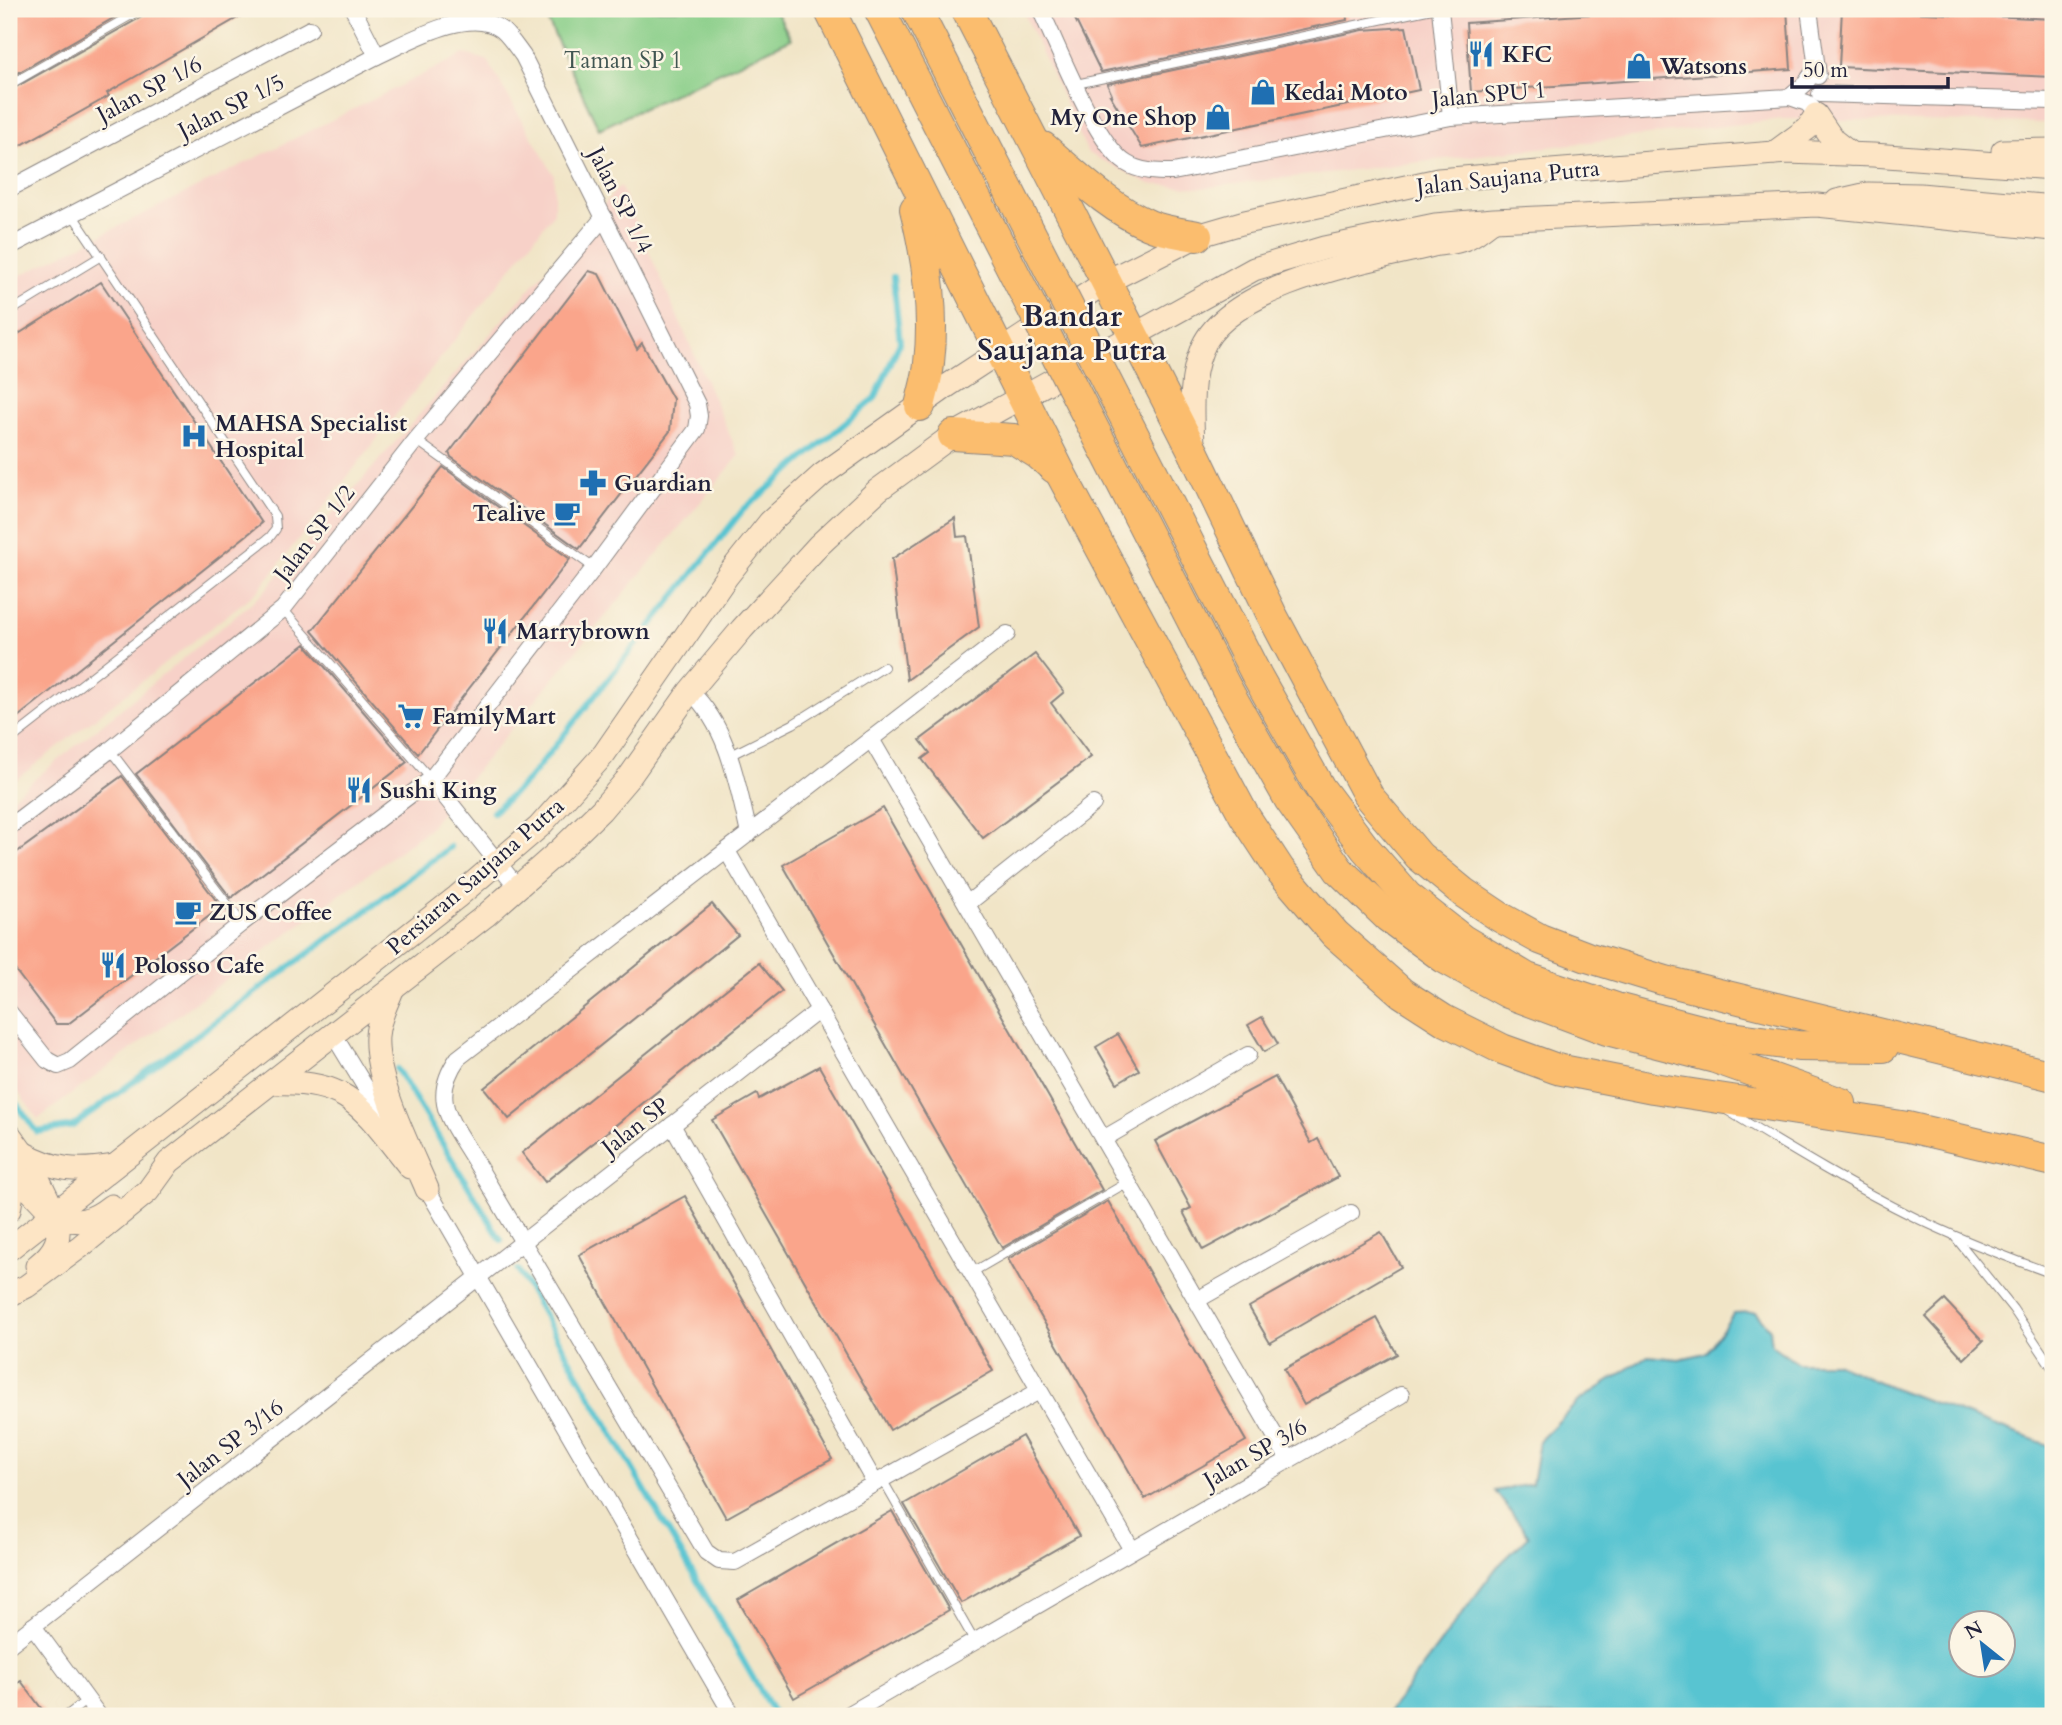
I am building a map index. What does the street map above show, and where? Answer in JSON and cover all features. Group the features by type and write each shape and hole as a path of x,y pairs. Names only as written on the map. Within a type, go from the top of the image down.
{"highway":[{"path":"829,9 1062,476 1244,815 1280,870 1335,934 1402,993 1444,1020 1502,1049 1557,1069 1653,1088 1908,1127 2053,1161"},
{"path":"879,9 1227,689 1290,799 1339,870 1388,917 1444,958 1508,993 1607,1030 1715,1058 1908,1127"},
{"path":"916,9 1256,674 1321,788 1365,848 1407,897 1463,940 1527,978 1616,1008 1724,1036 1798,1046 1933,1048"},
{"path":"966,9 1194,453 1271,613 1369,797 1419,856 1464,893 1500,917 1540,939 1587,957 1666,981 2053,1076"},
{"path":"1032,137 1091,187 1131,215 1151,226 1197,236"},
{"path":"903,160 925,249 932,333 929,365 920,406"},
{"path":"953,435 1014,439 1038,454 1062,476"}],"main road":[{"path":"1774,153 1808,128 1817,107"},
{"path":"1817,107 1833,140 1862,155 2053,150"},
{"name":"Jalan Saujana Putra","path":"1000,352 1106,282 1197,236 1245,222 1438,180 1774,153 1862,155 2053,168"},
{"path":"1817,205 1868,194 1920,195 2053,207"},
{"name":"Jalan Saujana Putra","path":"1023,397 1254,269 1324,248 1435,225 1817,205 2053,229"},
{"path":"1194,453 1192,394 1195,369 1202,348 1220,324 1238,309 1284,284 1465,239 1494,220"},
{"name":"Persiaran Saujana Putra","path":"9,1249 498,863 539,827 604,754 727,576 770,522 822,475 1000,352"},
{"name":"Persiaran Saujana Putra","path":"9,1295 27,1286 81,1246 148,1191 169,1162 518,888 601,810 630,776 690,691 818,546 878,490 953,435 1023,397"},
{"path":"392,988 381,1017 377,1053 390,1102 427,1189"},
{"path":"272,1083 316,1084 337,1090 354,1101 427,1189"},
{"path":"9,1133 13,1163 9,1210"},
{"path":"13,1163 33,1195 55,1214 65,1219 89,1221 169,1162"},
{"path":"13,1163 93,1170 116,1166"},
{"path":"9,1287 54,1250 59,1238 59,1225 55,1214"}],"street":[{"path":"353,9 377,56"},
{"name":"Jalan SPU 1","path":"1040,9 1112,153 1128,165 1146,171 1173,172 1451,117 1790,97"},
{"path":"1440,9 1451,117"},
{"path":"1810,9 1817,67 1817,107"},
{"name":"Jalan SP 1/5","path":"9,247 377,56 438,28 481,22"},
{"name":"Jalan SP 1/4","path":"481,22 502,30 523,56 697,404 697,429 594,568"},
{"name":"Jalan SP 1/6","path":"9,189 310,29"},
{"path":"1817,67 1805,84 1790,97 1817,107 2053,101"},
{"name":"Jalan SP 1/2","path":"9,827 110,750 284,608 416,440 604,217"},
{"path":"9,1012 47,1060 58,1066 70,1061 242,923 431,779 594,568"},
{"path":"1007,634 458,1058 444,1082 443,1098 449,1117 706,1552 719,1561 735,1562 1039,1391"},
{"path":"690,691 702,703 731,755 749,834"},
{"path":"871,739 1289,1460"},
{"path":"431,779 518,888"},
{"path":"967,904 1093,804"},
{"path":"727,851 1132,1550"},
{"name":"Jalan SP","path":"479,1277 818,1010"},
{"path":"333,1034 479,1277 733,1716"},
{"path":"1103,1139 1248,1055"},
{"path":"672,1125 878,1481"},
{"path":"1197,1300 1351,1213"},
{"name":"Jalan SP 3/16","path":"9,1645 479,1277"},
{"name":"Jalan SP 3/6","path":"846,1716 1401,1395"},
{"path":"33,1626 99,1716"}],"lane":[{"path":"9,85 142,9"},
{"path":"1076,83 1432,9"},
{"path":"9,741 270,537 276,529 275,516 72,214"},
{"path":"9,312 101,257"},
{"path":"416,440 594,568"},
{"path":"284,608 431,779"},
{"path":"731,755 793,724 884,667"},
{"path":"110,750 242,923"},
{"path":"1702,1095 1782,1144 1914,1217 2053,1274"},
{"path":"971,1273 1128,1182"},
{"path":"1953,1234 2013,1309 2053,1369"},
{"path":"878,1481 975,1642"},
{"path":"66,1716 87,1700"}],"shaded area":[{"path":"1022,9 2053,9 2053,123 1782,119 1201,188 1150,184 1088,153"},
{"name":"MAHSA Specialist Hospital","path":"464,54 487,60 554,175 554,213 258,591 9,785 9,281"},
{"path":"620,186 739,456 427,830 38,1119 9,1080 9,800 260,596"}],"green space":[{"name":"Taman SP 1","path":"534,9 775,9 791,39 599,129 545,15"}],"water":[{"path":"1755,1312 1770,1329 1772,1345 1798,1363 1835,1363 1891,1387 2053,1447 2053,1716 1386,1716 1497,1567 1529,1536 1495,1491 1532,1484 1539,1441 1579,1401 1648,1356 1679,1359 1706,1353 1734,1313"}],"building":[{"path":"9,9 129,9 9,78"},
{"path":"148,9 253,9 107,93 109,96 9,152 9,91 145,15"},
{"path":"1346,9 1347,20 1101,72 1071,11"},
{"path":"1665,9 1787,9 1791,69 1471,92 1466,23"},
{"path":"1842,9 2053,19 2053,77 1839,67"},
{"path":"1406,27 1419,90 1142,148 1110,95 1107,84 1363,30"},
{"path":"589,271 599,274 637,349 642,343 673,399 670,431 579,549 449,453"},
{"path":"101,282 262,523 9,724 9,340"},
{"path":"443,467 570,559 418,754 312,631"},
{"path":"955,518 957,537 967,536 979,627 907,680 892,559"},
{"path":"305,644 407,762 231,898 136,774"},
{"path":"1035,654 1064,692 1051,703 1091,757 983,838 922,759 930,753 920,740"},
{"path":"122,776 221,907 68,1024 56,1024 9,962 9,858"},
{"path":"883,808 1102,1190 1002,1248 783,865"},
{"path":"712,904 738,935 509,1119 484,1088"},
{"path":"759,963 782,991 545,1182 522,1153"},
{"path":"1262,1017 1278,1044 1264,1052 1248,1025"},
{"path":"1118,1034 1139,1070 1117,1083 1096,1047"},
{"path":"819,1066 993,1371 890,1430 712,1120 757,1094 759,1099"},
{"path":"1275,1077 1311,1143 1318,1139 1338,1177 1203,1250 1183,1212 1191,1208 1155,1141"},
{"path":"685,1196 832,1459 726,1518 579,1255"},
{"path":"1108,1201 1246,1441 1145,1499 1008,1259"},
{"path":"1381,1232 1401,1267 1270,1343 1249,1307"},
{"path":"1945,1300 1983,1341 1964,1359 1926,1317"},
{"path":"1377,1318 1397,1354 1304,1405 1284,1369"},
{"path":"1022,1436 1079,1536 961,1603 904,1504"},
{"path":"892,1511 949,1610 794,1698 738,1600"},
{"path":"21,1681 47,1716 9,1716 9,1690"}],"waterway":[{"path":"493,812 527,781 743,510 875,398 900,342 893,277"},
{"path":"9,1093 37,1132 73,1126 450,847"},
{"path":"397,1069 501,1240"},
{"path":"518,1270 775,1716"}],"place":[{"name":"KFC","path":"1481,54"},
{"name":"Watsons","path":"1639,66"},
{"name":"Kedai Moto","path":"1263,92"},
{"name":"My One Shop","path":"1218,117"},
{"name":"MAHSA Specialist Hospital","path":"194,436"},
{"name":"Guardian","path":"593,483"},
{"name":"Tealive","path":"567,513"},
{"name":"Marrybrown","path":"495,631"},
{"name":"FamilyMart","path":"411,716"},
{"name":"Sushi King","path":"359,790"},
{"name":"ZUS Coffee","path":"188,912"},
{"name":"Polosso Cafe","path":"113,965"}],"district":[{"name":"Bandar Saujana Putra","path":"1072,333"}]}
